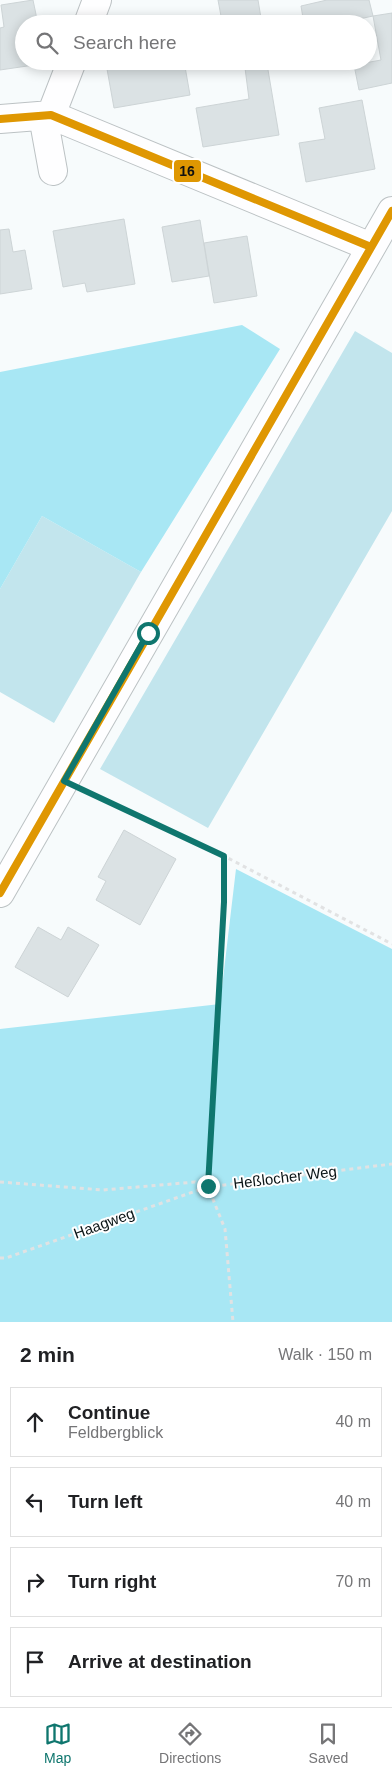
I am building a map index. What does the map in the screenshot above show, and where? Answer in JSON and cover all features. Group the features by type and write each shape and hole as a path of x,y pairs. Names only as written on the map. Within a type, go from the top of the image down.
{"street":[{"path":"91,15 97,0"},
{"path":"53,171 47,115 68,70"},
{"path":"0,118 47,115 371,247"},
{"path":"0,893 392,211"}],"path":[{"path":"64,781 224,856 392,944"},
{"path":"224,856 224,902 208,1186 225,1228 233,1322"},
{"name":"Heßlocher Weg","path":"0,1182 103,1190 195,1182 208,1186 392,1164"},
{"name":"Haagweg","path":"0,1258 6,1258 208,1186"}],"shaded area":[{"path":"242,325 280,349 141,572 42,516 0,589 0,372"},
{"path":"355,331 392,353 392,511 208,828 100,769"},
{"path":"42,516 141,572 54,723 0,692 0,589"},
{"path":"236,869 392,949 392,1322 0,1322 0,1029 220,1004"}],"building":[{"path":"33,0 36,15 15,15 15,68 0,70 0,28 4,27 1,5"},
{"path":"218,0 258,0 260,15 221,15"},
{"path":"327,0 369,0 373,15 302,15 301,6"},
{"path":"392,13 392,83 359,90 355,70 377,70 377,61 381,60 377,38 377,15"},
{"path":"107,70 186,70 190,95 114,108"},
{"path":"245,70 268,70 279,135 203,147 196,108 249,99"},
{"path":"362,100 375,169 306,182 299,143 325,139 319,108"},
{"path":"124,219 135,284 87,292 85,283 63,287 53,231"},
{"path":"200,220 209,276 172,282 162,227"},
{"path":"9,229 13,252 25,250 32,289 0,294 0,230"},
{"path":"247,236 257,296 214,303 204,243"},
{"path":"124,830 176,859 140,925 96,900 106,881 98,877"},
{"path":"38,927 61,940 68,927 99,945 68,997 15,967"}],"transit line":[{"name":"16","path":"0,119 51,115 371,247"},
{"name":"16","path":"0,893 392,211"}],"route":[{"path":"148,633 64,781 224,856 224,902 208,1186"}]}
